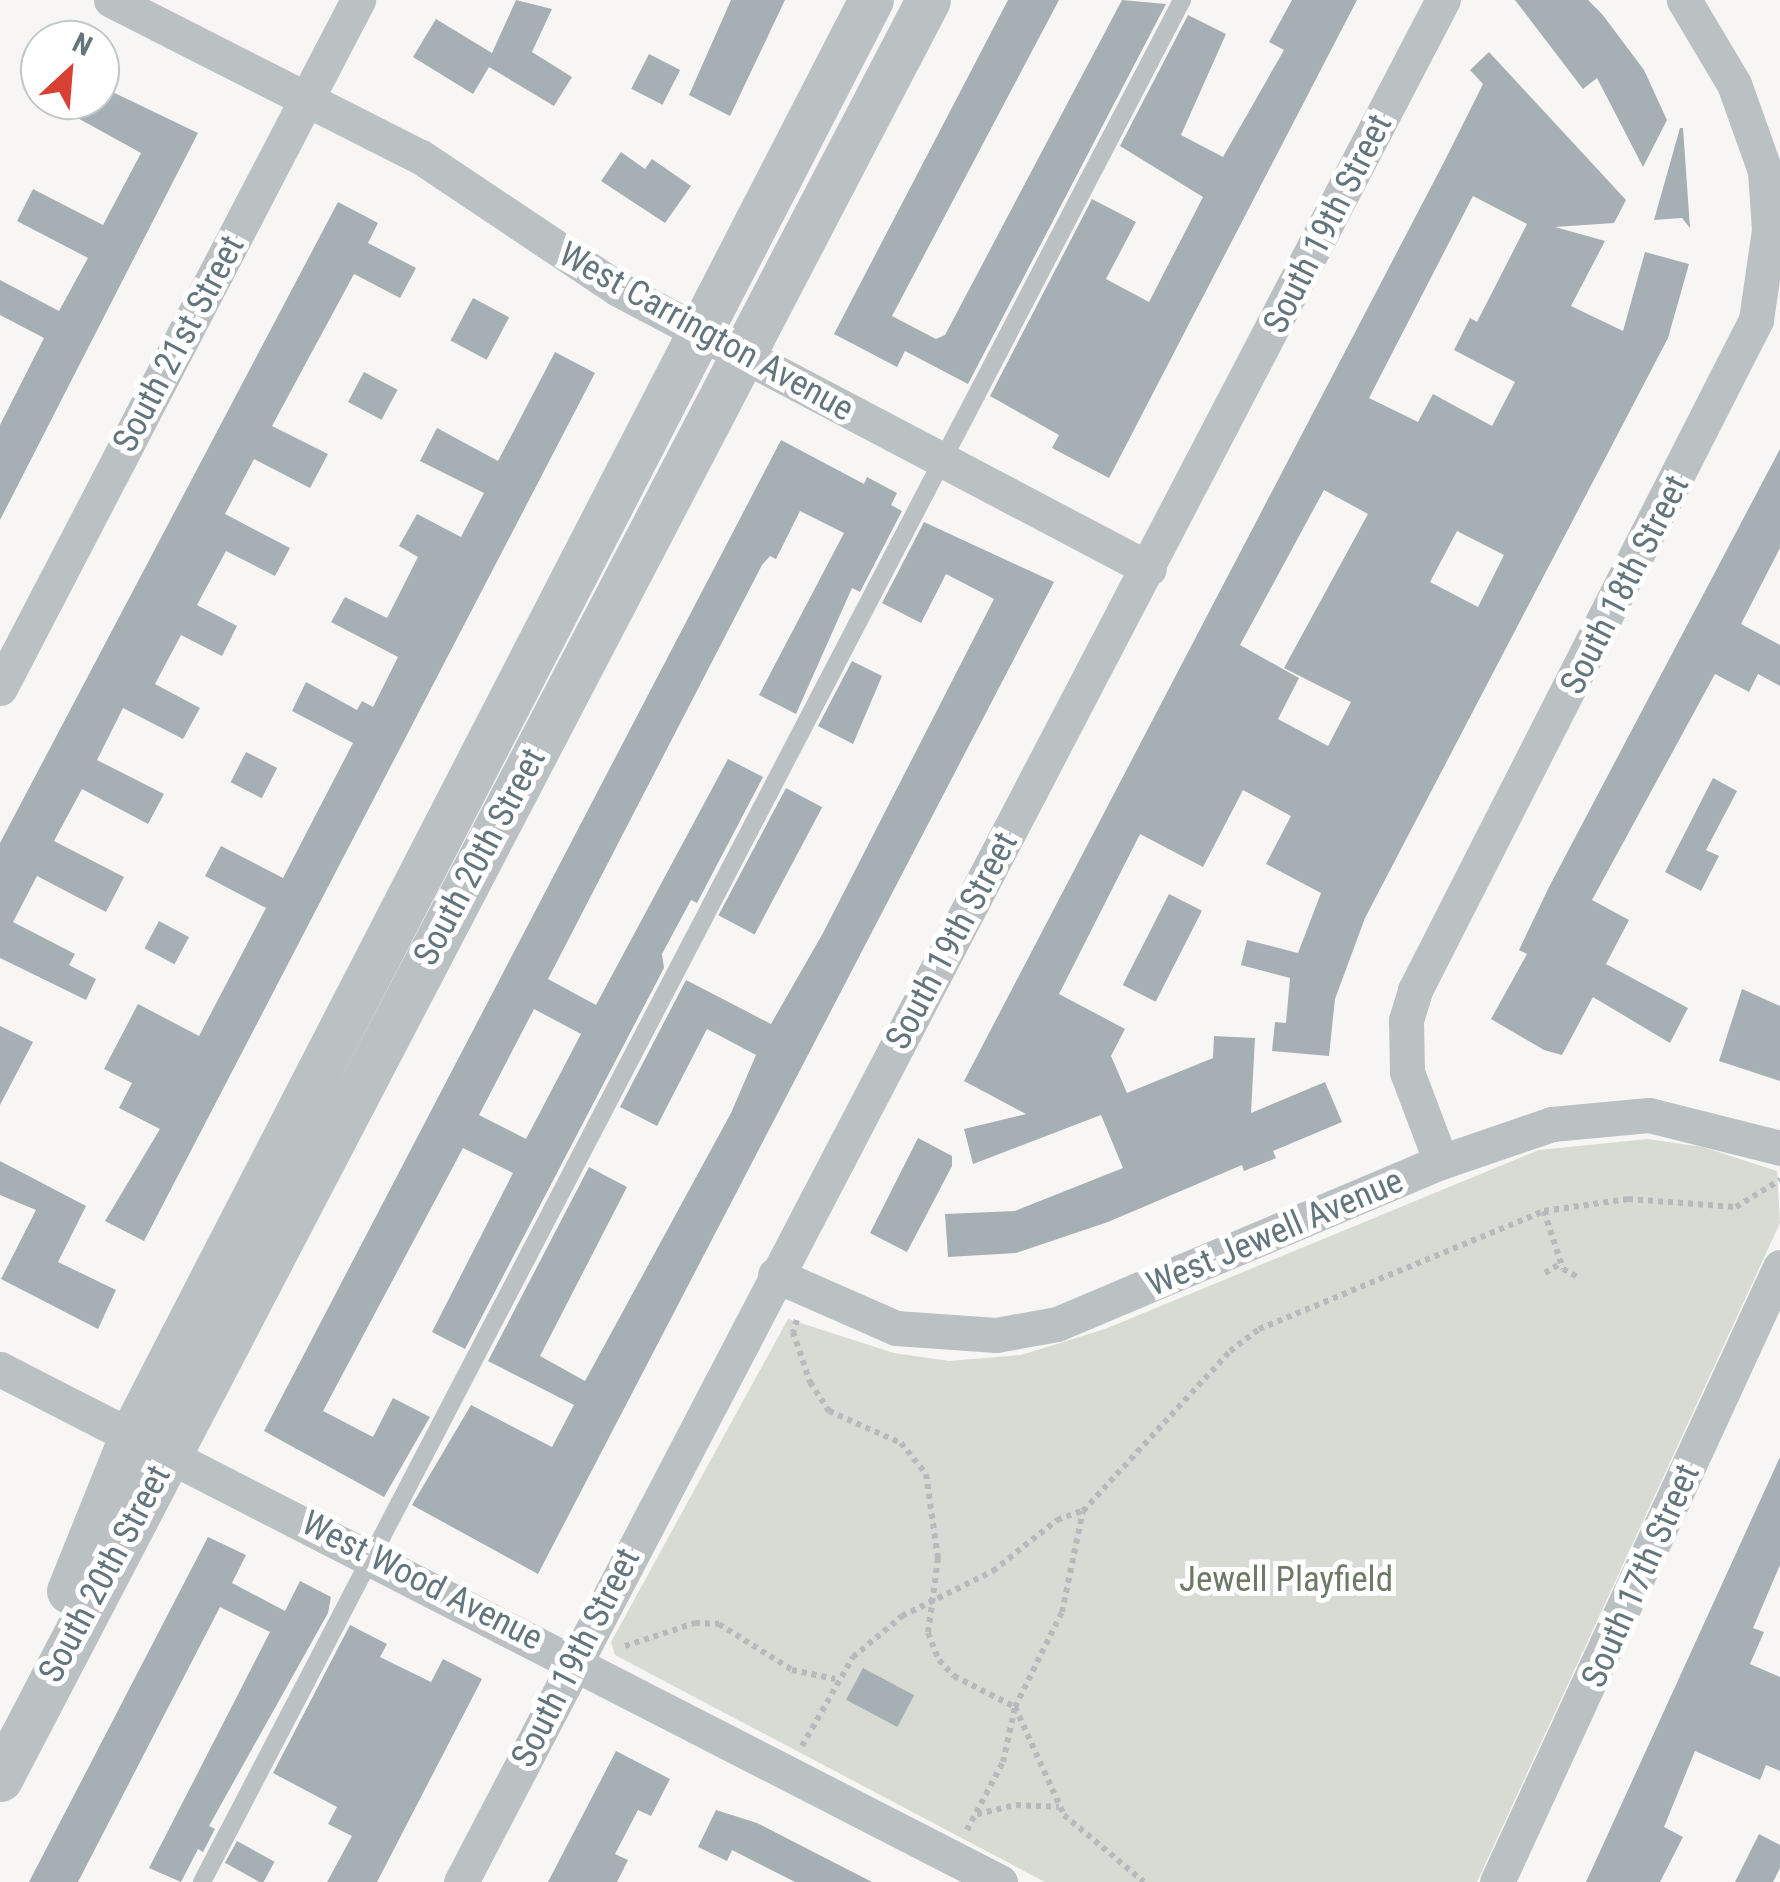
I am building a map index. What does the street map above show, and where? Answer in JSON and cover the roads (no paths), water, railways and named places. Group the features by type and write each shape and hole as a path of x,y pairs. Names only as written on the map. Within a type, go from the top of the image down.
{"street":[{"name":"West Carrington Avenue","path":"111,0 309,96 466,184 618,290 1149,569"},
{"name":"South 21st Street","path":"0,688 358,0"},
{"name":"South 20th Street","path":"0,1779 152,1442 870,0"},
{"name":"South 20th Street","path":"152,1442 743,355 928,0"},
{"name":"South 19th Street","path":"460,1882 1443,0"},
{"name":"South 18th Street","path":"1441,1162 1407,1072 1406,1020 1415,990 1756,320 1769,230 1765,171 1734,84 1684,0"},
{"name":"West Jewell Avenue","path":"775,1276 896,1328 996,1335 1057,1324 1441,1162 1591,1117 1698,1122 1780,1148"},
{"name":"South 17th Street","path":"1497,1882 1780,1267"},
{"name":"West Wood Avenue","path":"0,1369 152,1442 575,1659 989,1879"}],"lane":[{"path":"202,1882 1182,0"}],"park label":[{"name":"Jewell Playfield","path":"1286,1580"}]}
